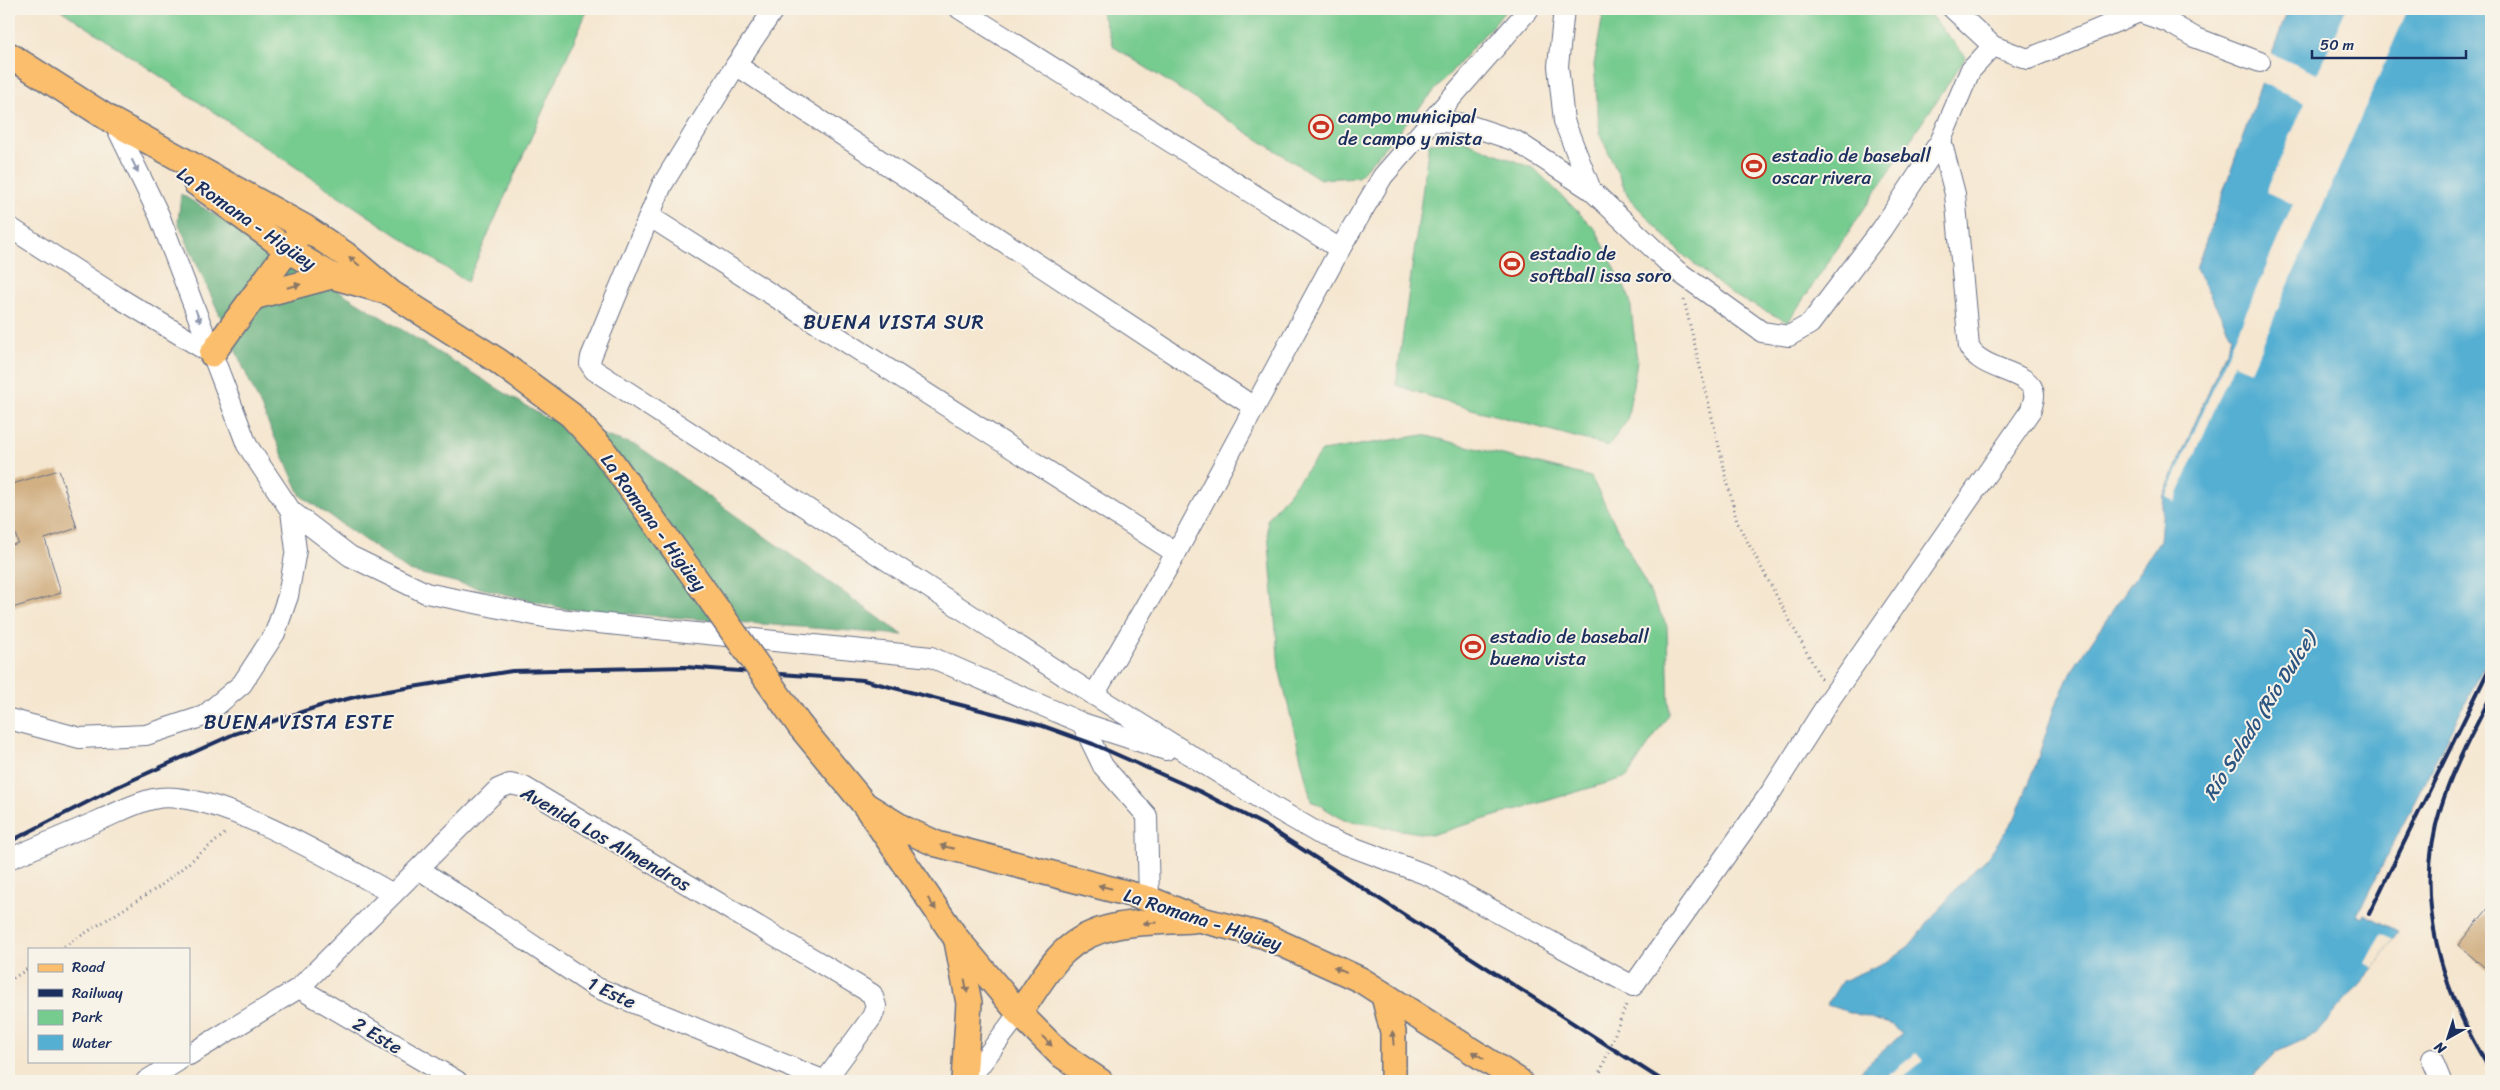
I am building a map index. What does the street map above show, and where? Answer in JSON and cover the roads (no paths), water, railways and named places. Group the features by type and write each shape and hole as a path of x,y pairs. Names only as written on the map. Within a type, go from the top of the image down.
{"main road":[{"name":"La Romana - Higüey","path":"9,55 114,122 304,227 346,255 391,293 498,361 571,415 603,450 800,726 865,805 956,938 1019,1014 1060,1054 1100,1081"},
{"name":"La Romana - Higüey","path":"114,122 288,250 332,276 391,293"},
{"path":"212,354 257,296 304,227"},
{"path":"257,296 332,276"},
{"name":"La Romana - Higüey","path":"865,805 904,829 937,844 1149,898 1198,919 1265,936 1361,980 1519,1081"},
{"path":"1019,1014 1064,951 1088,934 1123,924 1198,919"},
{"path":"956,938 969,1003 966,1081"},
{"path":"1384,996 1393,1032 1393,1081"}],"street":[{"path":"774,9 736,65 662,185 648,216 637,250 591,357 590,364 594,370 1194,759 1323,836 1430,876 1633,986 1771,792 1831,698 2031,410 2034,394 2030,385 2023,378 1982,362 1974,356 1969,347 1955,194 1941,140"},
{"path":"960,9 1340,249"},
{"path":"1094,695 1176,552 1340,249 1383,176 1529,9"},
{"path":"1564,9 1558,66 1564,122 1592,190"},
{"path":"1953,9 1993,46 2028,59 2139,12 2169,15 2194,37 2260,62"},
{"path":"1431,121 1465,124 1516,141 1592,190 1676,270 1762,332 1789,336 1810,324 1882,229 1941,140 1970,71 1993,46"},
{"path":"736,65 1254,407"},
{"path":"114,122 159,215 248,445 291,511 350,556 426,594 549,618 931,657 1082,723 1194,759"},
{"path":"648,216 1176,552"},
{"path":"9,227 116,296 212,354"},
{"path":"9,719 80,738 146,735 204,716 242,684 275,633 288,596 296,550 291,511"},
{"path":"1082,723 1103,766 1147,816 1149,898"},
{"name":"Avenida Los Almendros","path":"190,1054 299,988 498,789 510,784 524,787 872,994 876,1006 872,1017 825,1081"},
{"path":"9,859 131,806 153,799 176,797 198,801 281,833 393,894"},
{"name":"1 Este","path":"418,869 595,987 825,1081"},
{"name":"2 Este","path":"299,988 457,1081"},
{"path":"966,1081 1019,1014"},
{"path":"2432,1059 2441,1081"},
{"path":"146,1081 176,1062"}],"water":[{"name":"Río Salado (Río Dulce)","path":"2288,9 2491,9 2491,651 2357,915 2362,918 2364,914 2398,931 2374,968 2316,1034 2277,1052 2248,1081 1849,1081 1902,1034 1893,1025 1827,1005 1842,981 1888,961 1909,946 1961,883 1987,858 2015,818 2033,773 2054,708 2071,672 2160,540 2164,495 2232,337 2196,269"}],"railway":[{"path":"2369,914 2491,665"},
{"path":"9,842 117,787 234,734 323,705 363,695 512,671 685,667 863,680 1043,726 1093,744 1199,791 1266,826 1663,1081"},
{"path":"2491,696 2451,778 2441,807 2433,841 2430,875 2431,910 2437,944 2446,977 2458,1010 2491,1071"}],"place":[{"name":"campo municipal de campo y mista","path":"1321,127"},
{"name":"estadio de baseball oscar rivera","path":"1754,166"},
{"name":"estadio de softball issa soro","path":"1512,264"},
{"name":"estadio de baseball buena vista","path":"1473,647"}],"district":[{"name":"BUENA VISTA SUR","path":"894,322"},
{"name":"BUENA VISTA ESTE","path":"299,722"}]}
